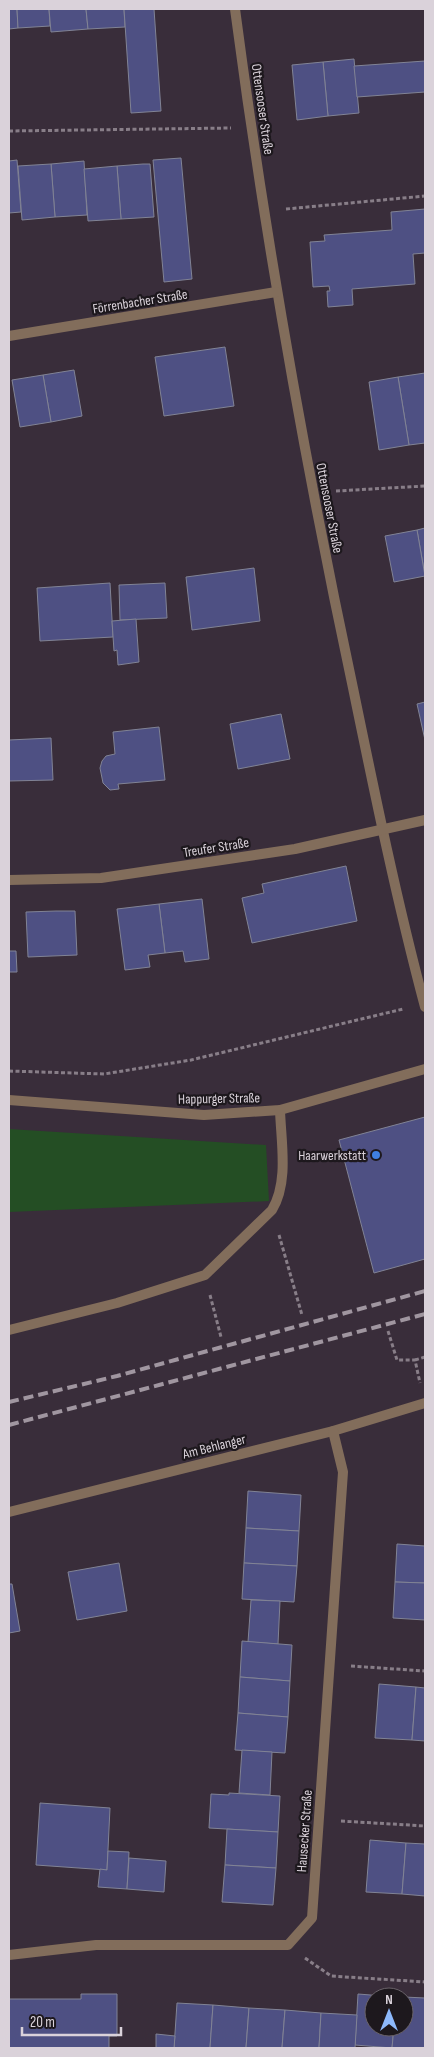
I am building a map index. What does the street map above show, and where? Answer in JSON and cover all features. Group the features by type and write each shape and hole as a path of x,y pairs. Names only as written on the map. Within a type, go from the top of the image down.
{"street":[{"name":"Ottensooser Straße","path":"235,9 276,292 313,492 382,829 425,1006"},
{"name":"Förrenbacher Straße","path":"9,336 276,292"},
{"name":"Treufer Straße","path":"9,880 101,878 295,850 425,820"},
{"name":"Happurger Straße","path":"9,1100 204,1115 280,1110 425,1069"},
{"path":"9,1330 117,1303 205,1276 272,1210 278,1200 282,1180 280,1110"},
{"name":"Am Behlanger","path":"9,1512 332,1431 425,1403"},
{"name":"Hausecker Straße","path":"288,1945 312,1918 343,1472 332,1431"},
{"path":"9,1955 96,1945 288,1945"}],"path":[{"path":"9,131 251,127"},
{"path":"263,211 425,196"},
{"path":"313,492 425,486"},
{"path":"9,1071 104,1074 191,1060 425,1006"},
{"path":"277,1227 302,1315"},
{"path":"214,1314 221,1337"},
{"path":"388,1331 397,1360 414,1360 425,1357"},
{"path":"414,1360 425,1403"},
{"path":"330,1665 425,1671"},
{"path":"319,1820 425,1826"},
{"path":"288,1945 331,1976 425,1982"}],"green space":[{"path":"9,1129 266,1145 269,1201 9,1212"}],"building":[{"path":"9,9 17,9 18,28 9,29"},
{"path":"17,9 49,9 50,26 18,28"},
{"path":"49,9 86,9 88,29 51,32"},
{"path":"86,9 124,9 125,27 88,29"},
{"path":"124,9 154,9 161,111 131,113"},
{"path":"354,59 359,113 328,116 323,62"},
{"path":"425,61 425,92 357,97 354,66"},
{"path":"323,62 328,116 297,120 292,65"},
{"path":"181,158 192,279 164,282 153,160"},
{"path":"17,160 21,212 9,213 9,161"},
{"path":"84,161 87,215 55,217 51,164"},
{"path":"51,164 55,217 22,220 18,166"},
{"path":"150,164 154,217 121,219 117,166"},
{"path":"117,166 121,219 88,221 84,169"},
{"path":"425,209 425,253 413,254 415,284 352,289 353,305 328,307 327,291 330,291 329,286 313,287 310,242 325,241 324,235 392,230 391,212"},
{"path":"225,347 234,406 164,416 155,357"},
{"path":"74,370 82,416 51,422 43,375"},
{"path":"425,373 425,443 409,445 398,377"},
{"path":"43,375 51,422 20,427 12,380"},
{"path":"398,377 409,445 379,450 369,382"},
{"path":"425,528 425,576 417,530"},
{"path":"417,530 425,576 394,582 385,536"},
{"path":"254,568 260,621 192,630 186,577"},
{"path":"110,583 113,637 40,641 37,588"},
{"path":"165,583 167,618 120,620 119,585"},
{"path":"136,619 139,662 118,665 117,650 114,651 112,621"},
{"path":"425,702 425,740 417,704"},
{"path":"281,714 290,759 238,769 230,724"},
{"path":"159,727 165,780 118,784 119,789 110,790 103,783 100,768 106,756 115,754 113,732"},
{"path":"51,738 53,780 9,781 9,740"},
{"path":"346,866 357,921 252,943 242,898 264,893 262,884"},
{"path":"202,899 209,959 185,962 183,951 165,953 159,904"},
{"path":"159,904 165,953 148,955 150,967 125,970 117,909"},
{"path":"75,911 77,955 28,957 26,912"},
{"path":"9,951 16,951 17,972 9,972"},
{"path":"425,1117 425,1259 374,1273 339,1140"},
{"path":"248,1491 301,1495 299,1531 246,1528"},
{"path":"246,1528 299,1531 297,1566 244,1563"},
{"path":"397,1544 425,1546 425,1583 395,1582"},
{"path":"119,1563 127,1611 77,1620 68,1572"},
{"path":"244,1563 297,1566 294,1602 242,1599"},
{"path":"395,1582 425,1583 425,1620 393,1618"},
{"path":"9,1584 12,1584 20,1631 9,1633"},
{"path":"251,1600 280,1601 278,1644 248,1642"},
{"path":"242,1641 292,1645 290,1681 240,1677"},
{"path":"240,1677 290,1681 288,1717 238,1713"},
{"path":"379,1684 416,1687 412,1740 375,1738"},
{"path":"416,1687 425,1688 425,1741 412,1740"},
{"path":"238,1713 288,1717 285,1753 235,1750"},
{"path":"242,1750 272,1752 270,1795 239,1793"},
{"path":"229,1793 280,1796 278,1832 209,1828 211,1794 229,1795"},
{"path":"40,1803 110,1808 107,1870 36,1865"},
{"path":"227,1829 278,1832 276,1868 225,1865"},
{"path":"370,1840 406,1843 402,1894 366,1892"},
{"path":"406,1843 425,1844 425,1896 402,1894"},
{"path":"108,1851 129,1852 127,1889 98,1887 100,1869 107,1870"},
{"path":"129,1858 166,1861 164,1892 127,1889"},
{"path":"225,1865 276,1868 273,1905 222,1902"},
{"path":"81,1994 117,1994 117,2036 109,2036 109,2048 9,2048 9,1999 81,1999"},
{"path":"358,1994 364,1994 364,2037 393,2037 392,2048 355,2045"},
{"path":"414,1997 425,1998 425,2048 392,2048 393,2037 414,2037"},
{"path":"177,2003 213,2005 210,2048 174,2048"},
{"path":"213,2005 249,2008 246,2048 210,2048"},
{"path":"249,2008 285,2010 282,2048 246,2048"},
{"path":"285,2010 321,2013 319,2048 282,2048"},
{"path":"321,2013 357,2015 355,2048 319,2048"},
{"path":"156,2034 175,2036 174,2048 156,2048"}],"railway":[{"path":"9,1402 117,1376 425,1291"},
{"path":"9,1425 425,1314"}],"place":[{"name":"Haarwerkstatt","path":"376,1155"}]}
